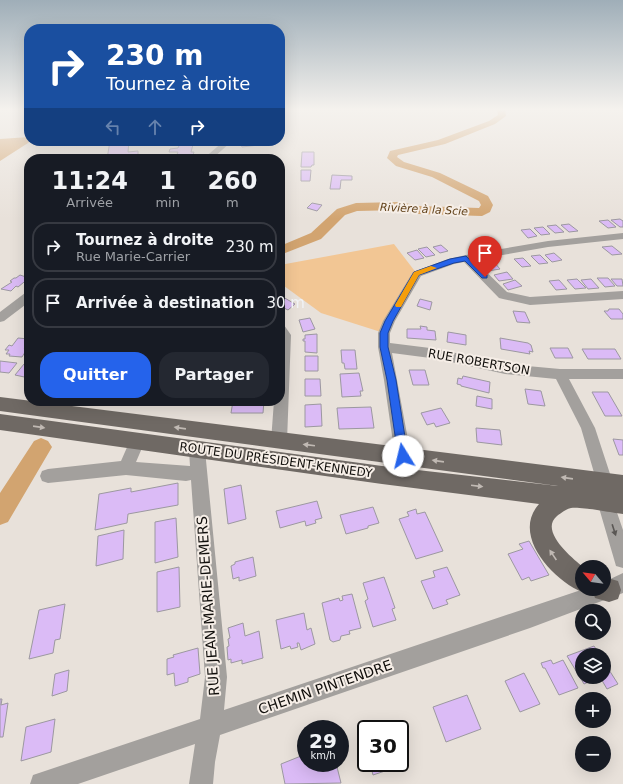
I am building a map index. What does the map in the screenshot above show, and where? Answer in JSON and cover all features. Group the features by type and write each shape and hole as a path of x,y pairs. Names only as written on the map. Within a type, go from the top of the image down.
{"main road":[{"name":"ROUTE DU PRÉSIDENT-KENNEDY","path":"0,404 403,456 617,497"},
{"name":"ROUTE DU PRÉSIDENT-KENNEDY","path":"0,422 390,476 572,497 617,497"},
{"path":"572,497 546,511 542,517 541,527 546,544 557,560 568,572 575,576"}],"street":[{"path":"213,154 222,146"},
{"path":"403,456 391,380 384,347 384,333 389,321 417,274 452,261 466,258 548,244 623,236"},
{"path":"466,258 503,295 530,301 623,295"},
{"path":"0,318 24,300"},
{"name":"RUE ROBERTSON","path":"384,347 438,354 505,369 560,374 623,374"},
{"path":"560,374 588,428 617,497 623,558"},
{"path":"280,441 282,406"},
{"path":"126,468 137,441"},
{"name":"RUE JEAN-MARIE-DEMERS","path":"197,450 216,676 214,705 203,762 201,784"},
{"path":"48,476 126,468 186,474 198,472"},
{"name":"CHEMIN PINTENDRE","path":"42,784 612,587"}],"shaded area":[{"path":"0,146 24,146 0,161"},
{"path":"394,244 417,274 384,333 321,313 285,287 285,264"}],"building":[{"path":"109,146 129,146 128,152 138,151 138,154 108,154"},
{"path":"179,146 193,146 191,152 194,152 193,154 177,154 178,152 169,152 170,149 178,148"},
{"path":"302,152 314,152 314,165 311,167 301,167"},
{"path":"301,170 311,170 310,181 301,181"},
{"path":"332,175 352,176 352,180 341,180 340,189 330,189"},
{"path":"312,203 322,205 317,211 307,208"},
{"path":"620,219 623,221 623,227 620,227 611,220"},
{"path":"608,220 616,227 608,228 599,221"},
{"path":"569,224 578,231 569,232 561,225"},
{"path":"556,225 564,232 555,233 547,226"},
{"path":"543,227 550,234 541,235 534,228"},
{"path":"530,229 537,236 528,238 521,230"},
{"path":"441,245 448,251 440,253 433,247"},
{"path":"612,246 622,254 612,255 602,247"},
{"path":"427,247 435,255 426,257 418,249"},
{"path":"417,250 424,258 415,260 407,253"},
{"path":"554,253 562,260 552,262 545,255"},
{"path":"540,255 548,263 539,264 531,256"},
{"path":"523,258 531,266 522,267 514,259"},
{"path":"494,262 500,269 488,271 482,264"},
{"path":"507,272 513,279 499,281 494,275"},
{"path":"20,275 24,276 24,282 18,287 16,286 11,291 1,289 12,282 10,281 14,278"},
{"path":"597,278 608,278 615,286 605,287"},
{"path":"577,279 586,288 575,289 567,280"},
{"path":"591,279 599,288 588,289 581,280"},
{"path":"611,279 622,279 623,286 617,286"},
{"path":"515,280 522,286 508,290 503,284"},
{"path":"559,280 567,289 556,290 549,281"},
{"path":"285,298 295,304 288,310 285,308"},
{"path":"420,299 432,302 430,310 417,306"},
{"path":"609,309 619,309 623,314 623,319 611,319 604,311 608,311"},
{"path":"513,311 525,312 530,323 517,322"},
{"path":"310,318 315,329 303,332 299,320"},
{"path":"420,326 427,327 427,330 435,331 436,340 407,338 407,329 421,329"},
{"path":"448,332 466,335 466,345 447,342"},
{"path":"317,334 317,353 305,352 305,341 303,341 303,339 305,339 305,335"},
{"path":"18,338 24,339 24,354 22,357 9,356 10,354 6,354 9,350 5,350 9,345 12,346"},
{"path":"500,338 528,343 531,345 533,352 529,351 530,354 501,349"},
{"path":"550,348 568,348 573,358 555,358"},
{"path":"582,349 615,349 621,359 588,359"},
{"path":"341,350 355,350 357,369 345,369 344,363 342,363"},
{"path":"305,356 318,356 318,371 305,371"},
{"path":"0,361 17,363 9,373 0,372"},
{"path":"24,364 24,377 15,375"},
{"path":"409,370 425,370 429,385 413,385"},
{"path":"359,373 363,391 360,391 361,396 342,397 340,374"},
{"path":"463,376 490,382 489,393 457,384 458,378 462,379"},
{"path":"305,379 320,379 321,396 305,396"},
{"path":"525,389 541,391 545,406 528,404"},
{"path":"592,392 608,392 622,416 605,416"},
{"path":"477,396 492,399 492,409 476,406"},
{"path":"321,404 322,426 305,427 305,405"},
{"path":"232,406 264,406 263,413 231,413"},
{"path":"371,407 374,428 339,429 337,408"},
{"path":"441,408 450,423 436,427 434,423 427,425 421,413"},
{"path":"476,428 500,430 502,445 477,442"},
{"path":"613,439 623,440 623,455 619,455"},
{"path":"178,483 178,505 128,514 127,523 95,530 99,494 131,488 131,492"},
{"path":"241,485 246,519 228,524 224,489"},
{"path":"317,501 322,518 315,520 316,523 306,526 305,521 280,528 276,511"},
{"path":"373,507 379,523 368,526 368,528 346,534 340,515"},
{"path":"416,509 417,514 425,512 443,551 416,559 399,519 409,516 407,512"},
{"path":"176,518 178,557 155,563 155,522"},
{"path":"124,530 123,559 96,566 98,536"},
{"path":"529,541 549,575 531,581 529,577 522,580 508,554 523,549 519,544"},
{"path":"253,557 256,576 239,581 239,577 233,579 231,566 235,564 235,562"},
{"path":"179,567 180,607 157,612 157,572"},
{"path":"447,567 460,595 446,600 448,604 433,609 421,581 435,577 433,571"},
{"path":"384,577 395,608 392,609 396,620 373,627 365,601 368,599 363,583"},
{"path":"352,594 361,628 349,631 350,634 341,636 340,640 333,642 330,640 322,603 339,598 340,601 343,600 342,596"},
{"path":"65,604 60,639 55,640 53,653 29,659 39,610"},
{"path":"304,613 307,630 311,628 315,644 301,650 299,643 297,643 298,647 291,649 290,646 281,649 276,620"},
{"path":"243,623 245,636 259,631 263,658 242,664 242,660 231,663 231,659 228,660 227,647 229,646 228,639 230,638 228,628"},
{"path":"198,648 200,674 188,678 188,682 175,686 174,673 167,675 167,659 174,657 173,655"},
{"path":"575,653 575,669 567,656"},
{"path":"551,660 553,664 563,660 578,688 559,695 541,663"},
{"path":"69,670 67,691 52,696 55,674"},
{"path":"524,673 540,704 520,712 505,681"},
{"path":"611,673 618,684 607,689 604,684 611,684"},
{"path":"467,695 481,729 446,742 433,707"},
{"path":"0,699 2,699 1,705 8,703 3,737 0,737"},
{"path":"55,719 51,752 21,761 26,727"},
{"path":"297,758 297,772 338,772 341,783 285,784 281,764"},
{"path":"372,772 382,772 373,775"}],"waterway":[{"name":"Rivière à la Scie","path":"285,249 316,236 341,212 356,207 400,206 419,210 469,212 482,212 486,209 487,205 484,199 436,175 400,164 392,158 394,153 428,146"},
{"name":"Rivière à la Scie","path":"0,514 41,447"}],"slow traffic":[{"path":"399,305 417,274 434,268"}],"route":[{"path":"403,456 391,380 384,347 384,333 389,321 417,274 452,261 466,258 485,277"}]}
